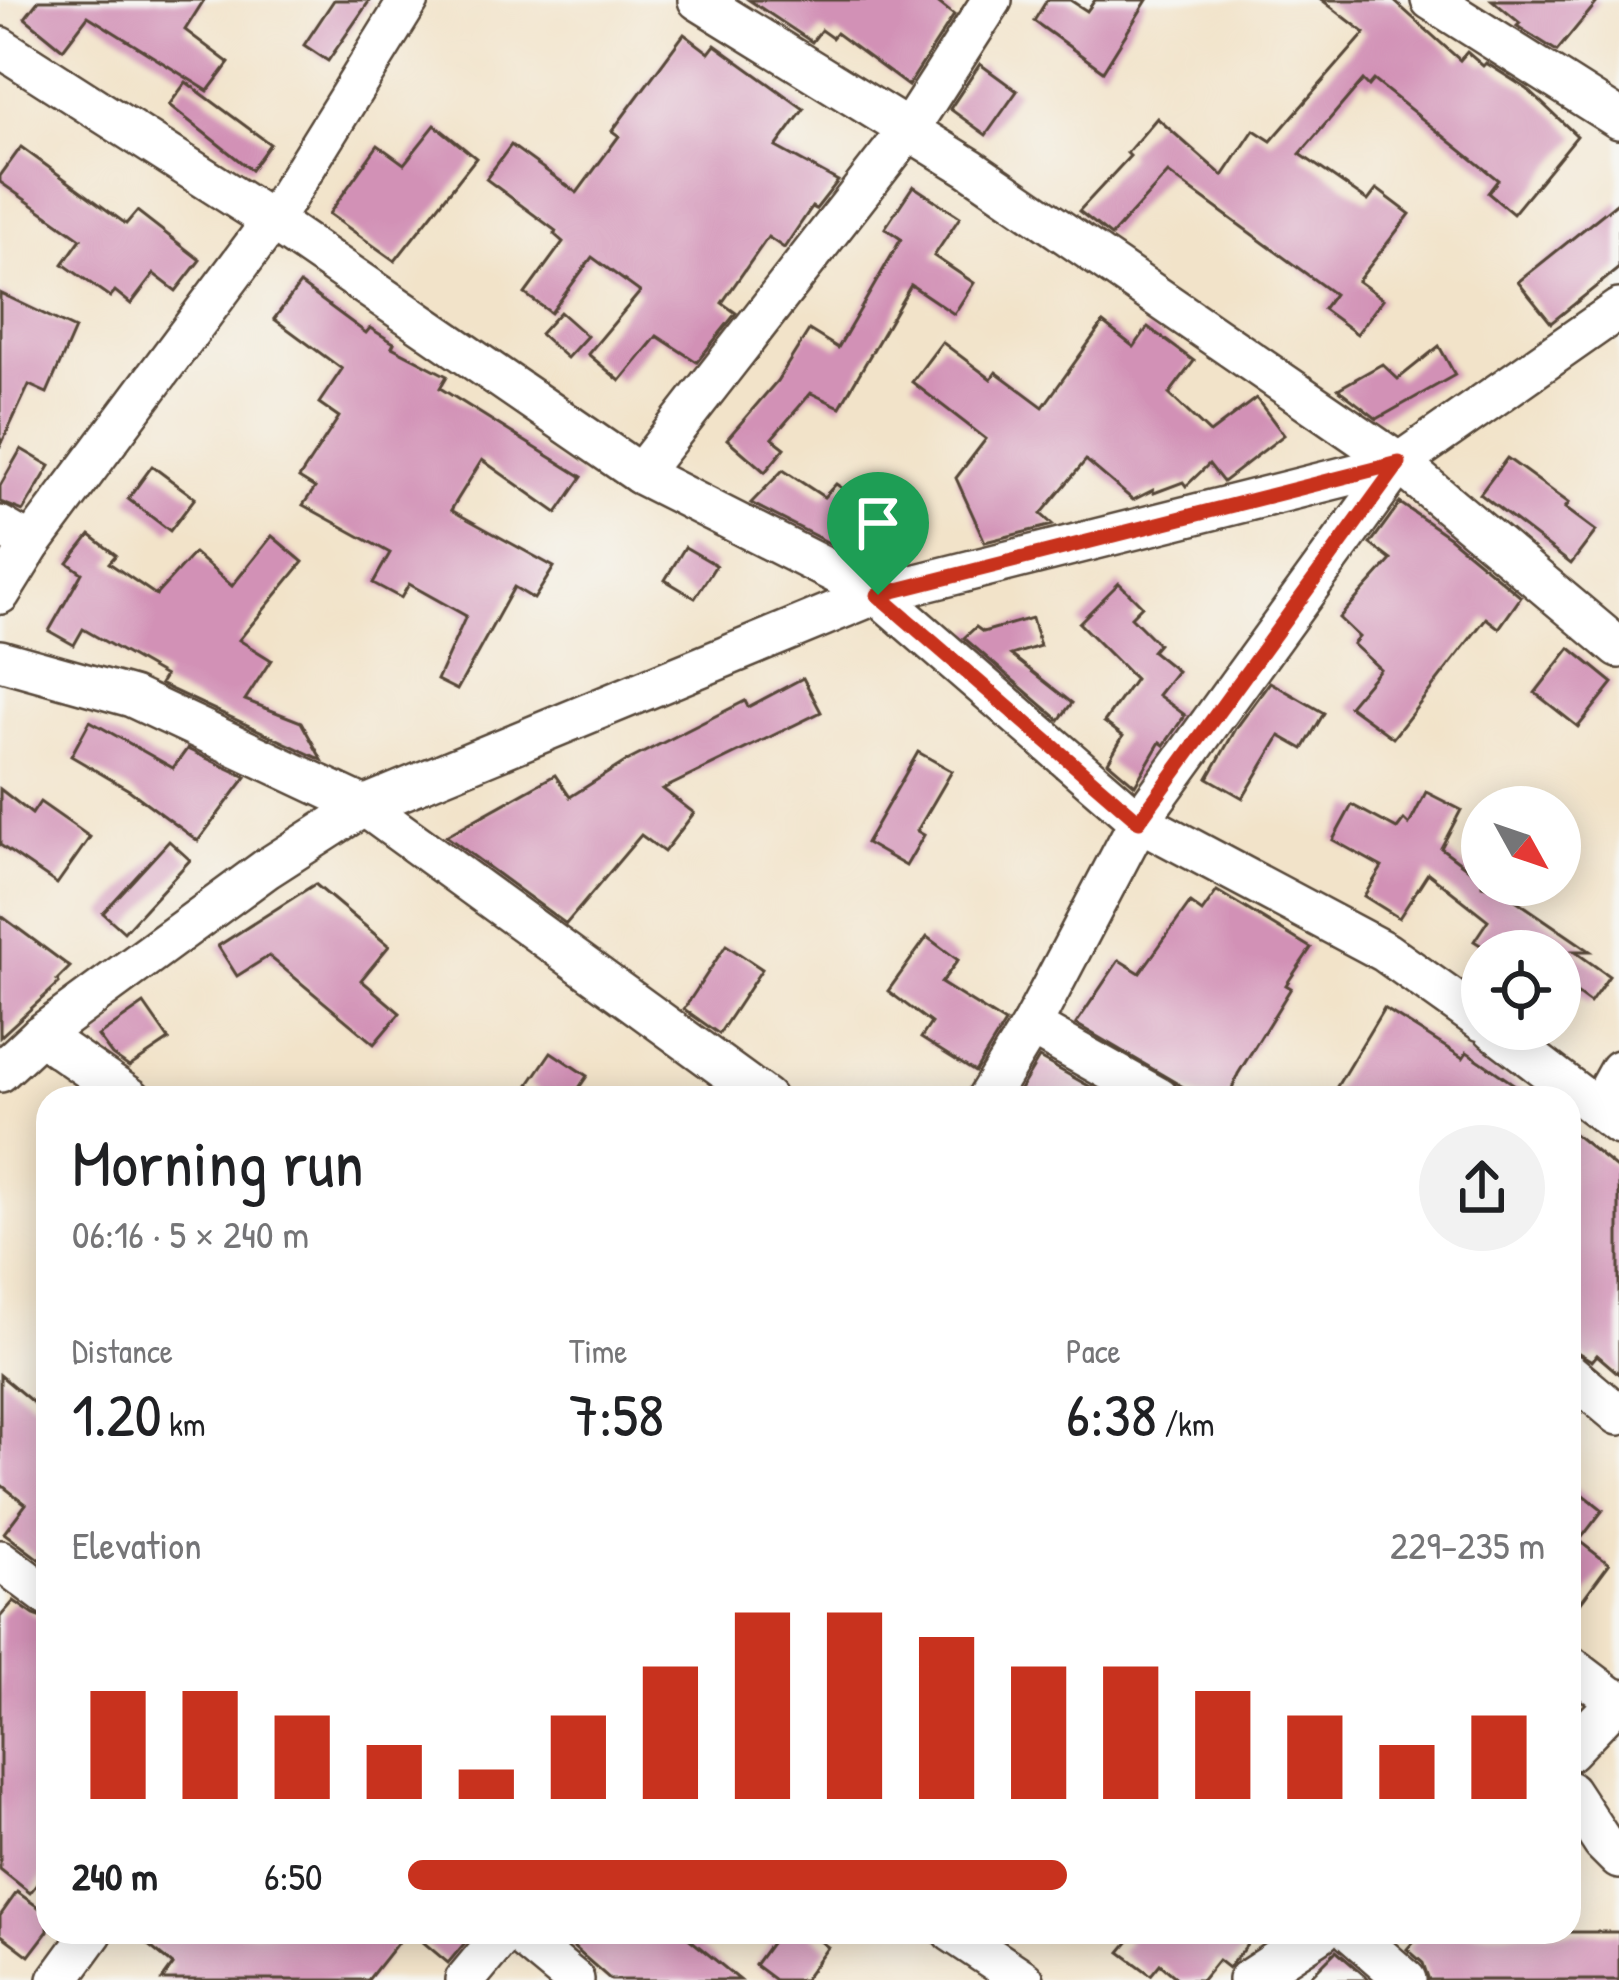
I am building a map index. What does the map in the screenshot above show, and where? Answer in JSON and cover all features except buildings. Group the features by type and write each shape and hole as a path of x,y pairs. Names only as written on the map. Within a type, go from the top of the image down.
{"street":[{"path":"0,594 15,535 272,221 409,0"},
{"path":"698,0 970,168 1399,463 1619,648"},
{"path":"640,474 907,132 992,0"},
{"path":"1431,0 1619,119"},
{"path":"0,47 272,221 640,474 878,595 1139,821 1384,952 1461,1006"},
{"path":"994,1086 1139,821 1399,463 1619,309"},
{"path":"0,1072 40,1035 266,869 364,806 878,595 1399,463"},
{"path":"0,660 132,697 364,806 749,1086"},
{"path":"1031,1026 1138,1086"},
{"path":"40,1035 114,1086"},
{"path":"1521,1050 1570,1086"},
{"path":"1581,1094 1609,1115 1619,1070"},
{"path":"1581,1383 1619,1415"},
{"path":"0,1560 36,1587"},
{"path":"1581,1674 1618,1701 1581,1739"},
{"path":"1581,1810 1619,1859"},
{"path":"58,1980 84,1944"},
{"path":"465,1980 495,1944"},
{"path":"530,1944 574,1980"},
{"path":"970,1944 1024,1980"},
{"path":"1248,1980 1303,1944"},
{"path":"1365,1944 1406,1980"}],"route":[{"path":"1399,463 1139,821 878,595 1051,550 1399,463"}]}
